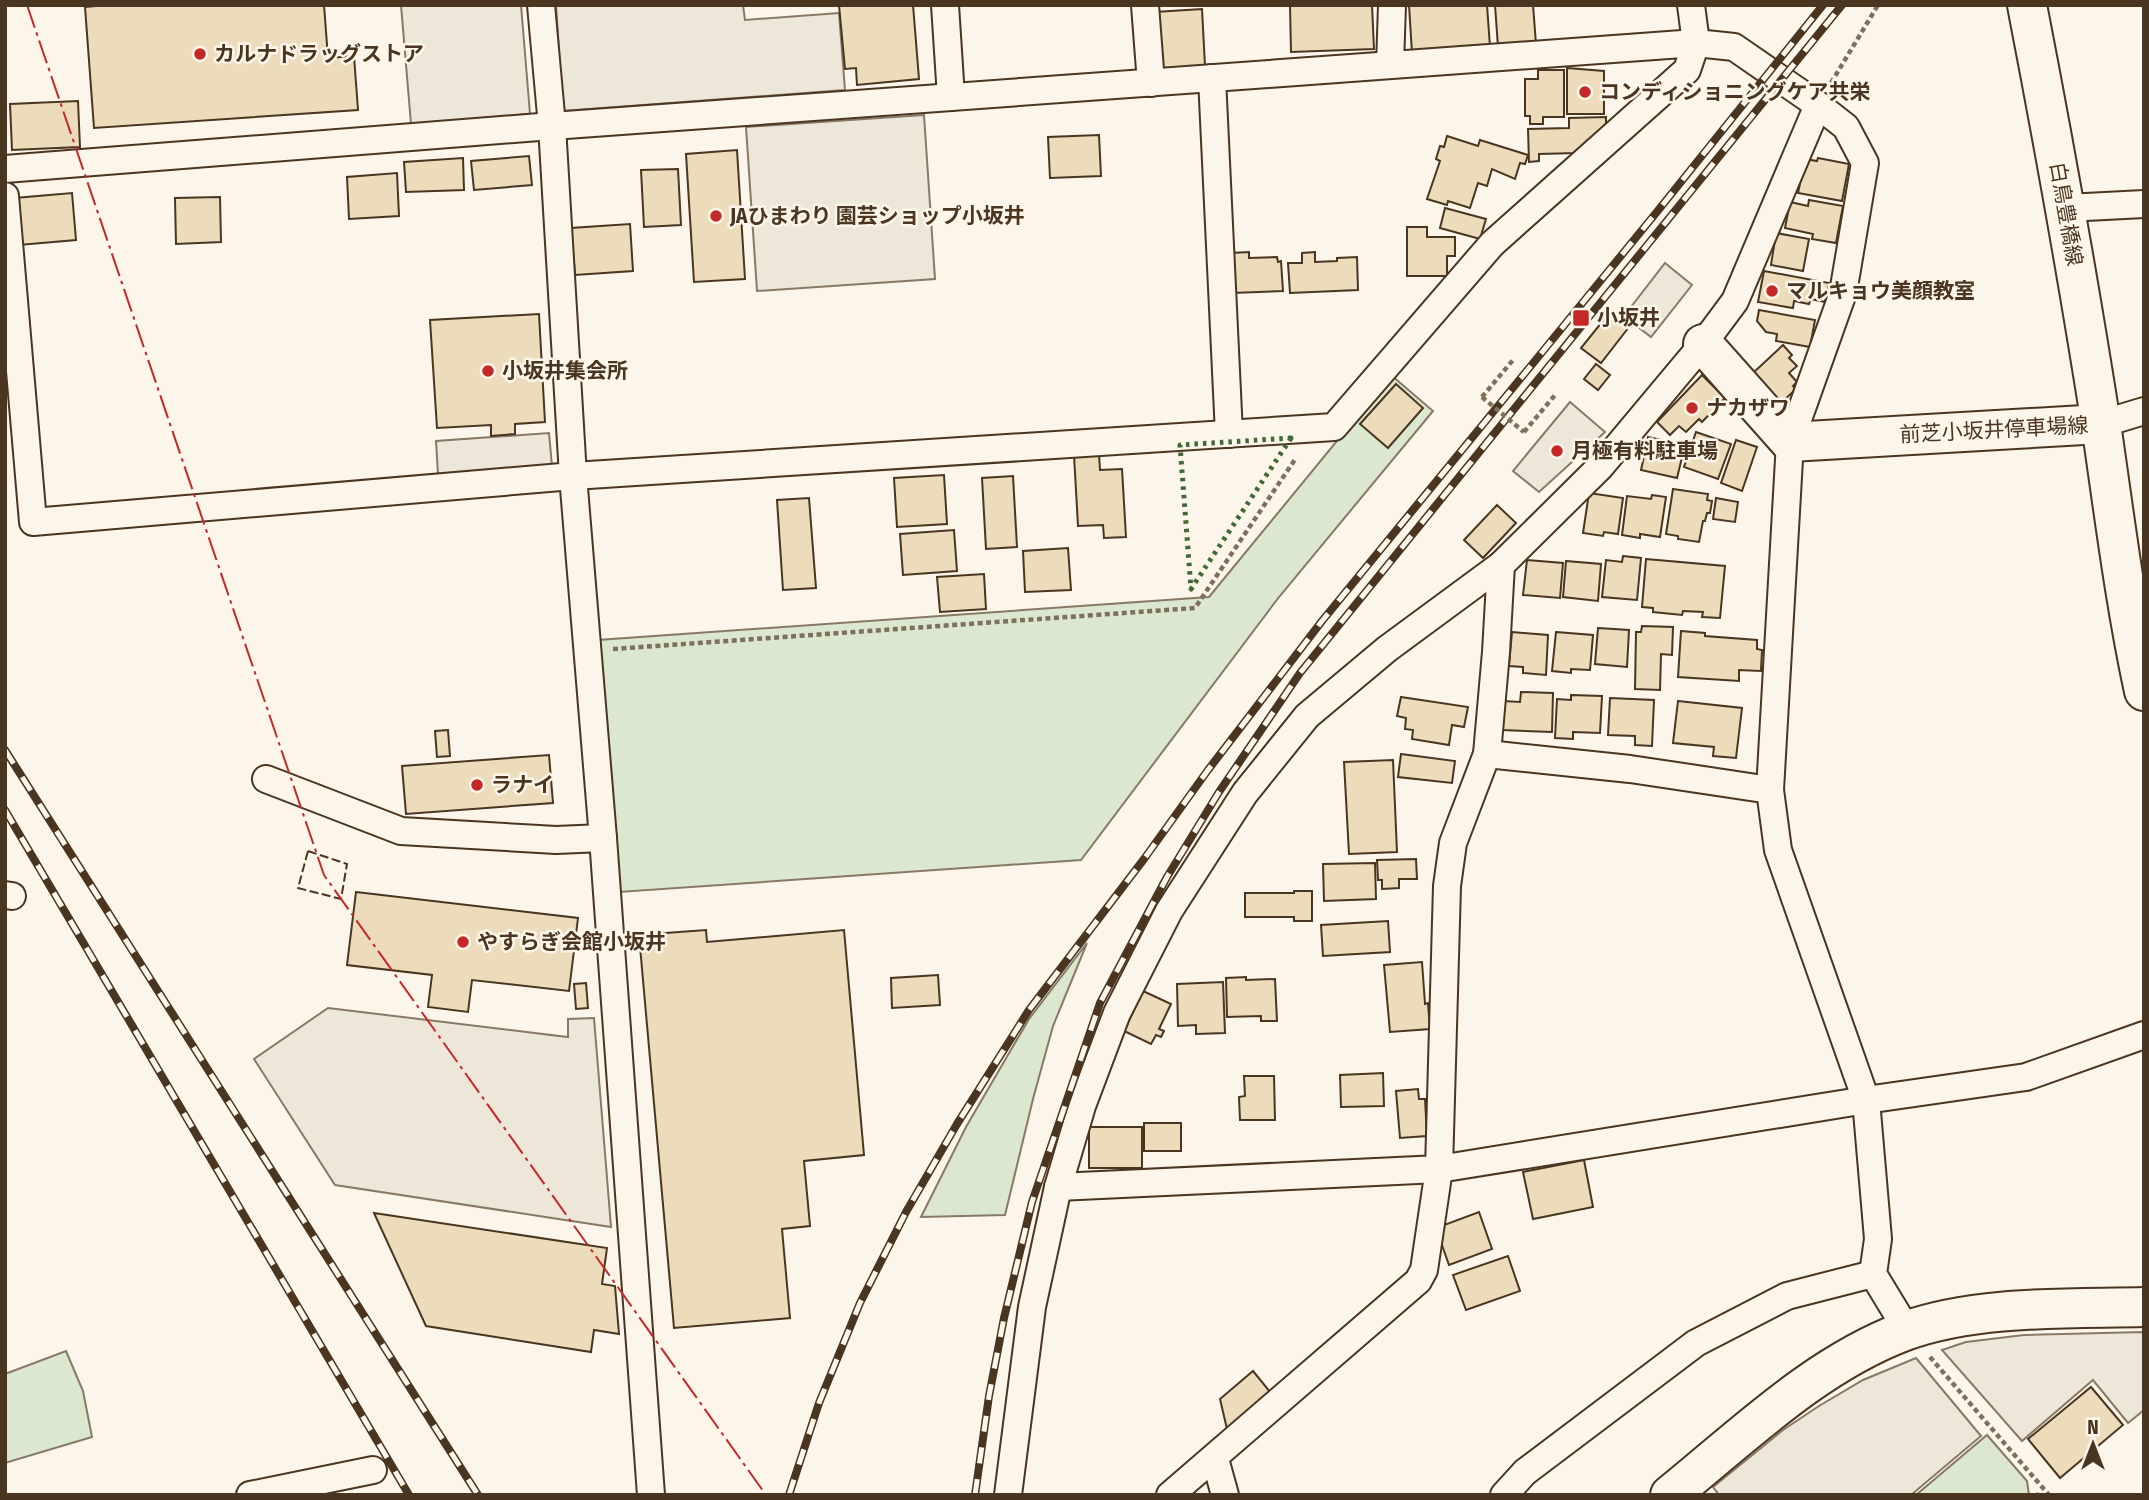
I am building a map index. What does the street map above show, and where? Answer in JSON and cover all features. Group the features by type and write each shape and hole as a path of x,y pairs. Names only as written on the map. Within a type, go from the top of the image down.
{"main road":[{"name":"白鳥豊橋線","path":"2027,5 2066,208 2101,424"},
{"path":"1703,344 1790,442"},
{"name":"前芝小坂井停車場線","path":"1790,442 2101,424 2130,629 2144,691"},
{"path":"1670,1495 1818,1375 1868,1347 1907,1330 1974,1314 2144,1307"}],"street":[{"path":"541,5 552,126 573,476 603,838 651,1495"},
{"path":"945,5 951,97"},
{"path":"1144,5 1151,83"},
{"path":"1390,65 1392,5"},
{"path":"5,197 33,522 573,476 1334,427 1492,244 1687,70 1696,43 1691,5"},
{"path":"5,169 552,126 1696,43 1734,47 1846,127 1865,163 1843,292 1790,442 1770,790 1778,850 1866,1100 1878,1239 1873,1274 1907,1330"},
{"path":"1212,78 1229,434"},
{"path":"1009,1495 1031,1307 1058,1187 1082,1106 1117,1013 1169,911 1245,793 1307,716 1387,649 1501,565 1601,466 1703,344 1735,301 1818,105"},
{"path":"2066,208 2144,204"},
{"path":"2101,424 2144,411"},
{"path":"1170,1495 1215,1459 1418,1281 1424,1270 1439,1170 1447,886 1453,843 1487,754 1501,565"},
{"path":"1487,754 1630,769 1770,790"},
{"path":"266,779 401,831 556,840 603,838"},
{"path":"1058,1187 1439,1170 1866,1100 2026,1077 2144,1035"},
{"path":"1504,1495 1525,1472 1696,1343 1787,1296 1873,1274"},
{"path":"1215,1459 1225,1495"},
{"path":"250,1495 373,1469"}],"path":[{"path":"1818,105 1878,5"},
{"path":"1513,360 1482,397 1524,432 1555,396"},
{"path":"587,651 1195,608 1316,428"},
{"path":"1907,1330 2049,1495"}],"green space":[{"path":"1391,375 1433,411 1279,597 1081,860 619,892 598,640 1209,597"},
{"path":"1087,943 1053,1026 1005,1215 921,1217 966,1127 1029,1019"},
{"path":"66,1351 83,1391 92,1437 5,1463 5,1374"},
{"path":"1987,1435 2027,1481 2029,1495 1916,1495"}],"shaded area":[{"path":"401,5 521,5 530,114 411,124"},
{"path":"556,5 743,5 745,20 839,13 845,90 563,111"},
{"path":"924,115 935,279 757,291 746,127"},
{"path":"1665,263 1692,285 1651,337 1624,316"},
{"name":"月極有料駐車場","path":"1570,402 1605,432 1539,492 1513,471"},
{"path":"549,433 552,466 438,474 436,441"},
{"path":"328,1008 568,1037 568,1019 594,1018 611,1227 335,1185 254,1059"},
{"path":"2144,1332 2144,1410 2128,1423 2093,1380 2022,1441 1942,1350 1966,1342 2024,1335"},
{"path":"1916,1358 1981,1436 1911,1495 1719,1495 1713,1487 1783,1430 1819,1406 1863,1380"}],"building":[{"path":"324,5 328,58 354,56 358,110 94,128 85,7"},
{"path":"839,5 913,5 919,79 857,85 856,68 845,69"},
{"path":"1290,5 1372,5 1374,49 1291,52"},
{"path":"1409,5 1487,5 1490,47 1412,53"},
{"path":"1495,5 1533,5 1536,44 1498,47"},
{"path":"1202,9 1205,66 1159,69 1155,12"},
{"name":"コンディショニングケア共栄","path":"1567,68 1604,71 1604,114 1567,114"},
{"path":"1538,70 1564,70 1564,117 1543,117 1543,124 1530,124 1530,116 1525,116 1525,79 1538,79"},
{"path":"78,101 80,147 12,150 10,104"},
{"path":"1606,117 1606,126 1577,153 1539,154 1539,161 1529,162 1528,129 1569,128 1569,118"},
{"path":"1099,135 1101,176 1050,178 1048,137"},
{"path":"1447,136 1478,146 1480,140 1528,155 1525,164 1520,163 1515,179 1492,169 1487,186 1478,183 1470,208 1448,201 1447,205 1427,199 1440,161 1436,159 1440,146 1444,147"},
{"name":"JAひまわり 園芸ショップ小坂井","path":"737,150 745,279 694,282 686,154"},
{"path":"529,156 532,185 474,190 471,161"},
{"path":"463,158 464,190 406,192 404,162"},
{"path":"1818,158 1849,164 1842,201 1798,193 1805,159 1817,161"},
{"path":"678,169 681,225 644,227 641,170"},
{"path":"397,173 399,216 349,219 347,177"},
{"path":"72,193 76,240 19,245 15,198"},
{"path":"220,197 221,242 176,244 175,198"},
{"path":"1809,200 1843,206 1836,243 1812,239 1813,234 1785,228 1790,202 1808,206"},
{"path":"1445,208 1486,219 1480,239 1440,228"},
{"path":"630,224 633,271 575,275 571,228"},
{"path":"1407,227 1427,227 1427,237 1455,237 1455,256 1447,256 1447,276 1407,276"},
{"path":"1776,233 1809,239 1803,271 1771,265"},
{"path":"1249,252 1249,258 1277,257 1278,262 1281,261 1283,291 1232,293 1230,253"},
{"path":"1315,252 1315,262 1357,257 1358,290 1290,293 1288,263 1302,263 1302,253"},
{"path":"1764,271 1829,283 1825,302 1811,299 1809,304 1794,301 1793,308 1758,302"},
{"path":"1759,310 1815,320 1810,347 1776,341 1777,334 1766,332 1757,321"},
{"path":"1610,312 1629,327 1601,363 1581,348"},
{"name":"小坂井集会所","path":"539,314 545,422 515,424 515,434 491,436 491,425 437,428 430,320"},
{"path":"1783,345 1792,355 1789,358 1797,366 1789,373 1797,382 1793,386 1796,389 1781,403 1753,373"},
{"path":"1596,364 1610,375 1598,390 1584,379"},
{"name":"ナカザワ","path":"1702,375 1725,398 1702,422 1699,419 1686,432 1679,426 1670,435 1657,422"},
{"path":"1396,384 1423,408 1388,448 1360,424"},
{"path":"1696,432 1731,444 1718,479 1684,467"},
{"path":"1648,437 1685,445 1677,478 1641,470"},
{"path":"1736,440 1757,447 1742,491 1721,483"},
{"path":"1099,454 1100,470 1122,469 1126,537 1104,538 1103,525 1078,526 1074,455"},
{"path":"944,475 947,524 897,527 894,478"},
{"path":"1013,476 1017,547 986,549 982,478"},
{"path":"1673,489 1708,494 1707,500 1712,501 1710,513 1707,513 1703,521 1699,542 1666,534"},
{"path":"1589,493 1623,498 1618,534 1604,532 1603,536 1583,533"},
{"path":"1652,495 1666,497 1660,537 1622,535 1627,496 1651,499"},
{"path":"809,498 816,588 783,590 777,500"},
{"path":"1716,498 1738,502 1735,522 1713,519"},
{"path":"1497,505 1516,523 1483,558 1464,540"},
{"path":"954,530 957,571 903,575 900,534"},
{"path":"1068,548 1071,590 1025,592 1023,551"},
{"path":"1623,556 1641,558 1637,600 1602,597 1606,560 1622,562"},
{"path":"1646,559 1725,566 1720,618 1702,617 1703,612 1683,611 1682,615 1653,612 1653,608 1642,607"},
{"path":"1527,560 1563,563 1560,598 1523,595"},
{"path":"1566,561 1601,564 1598,601 1563,597"},
{"path":"984,574 986,609 940,612 937,577"},
{"path":"1642,626 1673,627 1672,655 1661,654 1660,690 1635,689 1636,632 1641,632"},
{"path":"1598,628 1629,630 1627,667 1595,664"},
{"path":"1681,631 1705,633 1705,636 1757,640 1757,649 1762,650 1761,671 1739,670 1739,681 1678,677"},
{"path":"1512,632 1548,635 1546,675 1523,673 1523,667 1509,666"},
{"path":"1556,632 1593,635 1590,670 1571,669 1571,673 1552,671"},
{"path":"1521,692 1553,693 1552,732 1502,730 1504,701 1520,702"},
{"path":"1571,695 1602,696 1600,733 1573,732 1573,739 1555,738 1557,699 1571,700"},
{"path":"1401,697 1468,707 1464,727 1452,725 1449,745 1412,739 1413,730 1405,729 1406,718 1397,716"},
{"path":"1610,698 1654,700 1652,746 1635,745 1635,736 1608,735"},
{"path":"1678,701 1742,708 1736,758 1713,756 1714,747 1673,743"},
{"path":"448,730 450,756 437,757 435,731"},
{"path":"1401,754 1455,761 1452,783 1398,777"},
{"name":"ラナイ","path":"549,755 553,803 406,814 402,766"},
{"path":"1393,760 1397,852 1349,854 1344,762"},
{"path":"1416,859 1417,879 1399,879 1399,888 1382,889 1382,880 1378,880 1377,860"},
{"path":"1375,863 1376,899 1324,901 1323,864"},
{"path":"1312,891 1312,921 1294,921 1294,917 1245,917 1245,893"},
{"name":"やすらぎ会館小坂井","path":"356,892 578,918 569,991 472,980 468,1012 428,1007 432,975 347,965"},
{"path":"1388,921 1390,952 1323,956 1321,925"},
{"path":"706,930 707,942 844,930 864,1155 804,1161 810,1226 782,1229 790,1318 674,1328 639,935"},
{"path":"1422,962 1430,1029 1390,1032 1384,965"},
{"path":"938,975 940,1005 892,1008 891,978"},
{"path":"1246,977 1246,980 1275,979 1277,1021 1261,1021 1261,1016 1227,1017 1226,978"},
{"path":"1223,982 1225,1033 1196,1034 1196,1025 1178,1026 1177,984"},
{"path":"586,983 588,1008 576,1009 574,984"},
{"path":"1143,991 1171,1004 1159,1029 1164,1031 1161,1037 1156,1035 1151,1044 1124,1031"},
{"path":"1383,1073 1384,1106 1341,1107 1340,1075"},
{"path":"1244,1076 1274,1076 1275,1120 1240,1120 1239,1097 1245,1096"},
{"path":"1418,1089 1419,1099 1425,1099 1427,1136 1400,1138 1396,1091"},
{"path":"1144,1123 1181,1123 1181,1151 1144,1151"},
{"path":"1089,1127 1142,1127 1142,1168 1089,1168"},
{"path":"1584,1160 1593,1207 1533,1219 1523,1172"},
{"path":"1479,1212 1492,1249 1449,1265 1436,1228"},
{"path":"374,1213 607,1248 602,1284 615,1286 619,1334 594,1330 591,1352 426,1326"},
{"path":"1508,1256 1520,1291 1466,1310 1453,1275"},
{"path":"1253,1371 1271,1393 1227,1429 1220,1399"},
{"path":"2091,1387 2123,1425 2060,1478 2028,1439"}],"railway":[{"path":"789,1495 819,1403 860,1303 906,1212 957,1124 1029,1010 1322,621 1823,5"},
{"path":"975,1495 989,1396 1004,1318 1032,1202 1100,1003 1167,877 1219,792 1300,673 1842,5"},
{"path":"5,750 478,1495"},
{"path":"5,810 409,1495"}],"hedge":[{"path":"1291,438 1191,589 1180,445 1291,438"}],"fence":[{"path":"308,851 347,864 341,899 298,888 308,851"}],"power":[{"path":"27,5 324,875 766,1495"}],"place":[{"name":"カルナドラッグストア","path":"200,54"},
{"name":"コンディショニングケア共栄","path":"1585,92"},
{"name":"JAひまわり 園芸ショップ小坂井","path":"716,216"},
{"name":"マルキョウ美顔教室","path":"1772,291"},
{"name":"小坂井","path":"1581,318"},
{"name":"小坂井集会所","path":"488,371"},
{"name":"ナカザワ","path":"1692,408"},
{"name":"月極有料駐車場","path":"1557,451"},
{"name":"ラナイ","path":"477,785"},
{"name":"やすらぎ会館小坂井","path":"463,942"}]}
